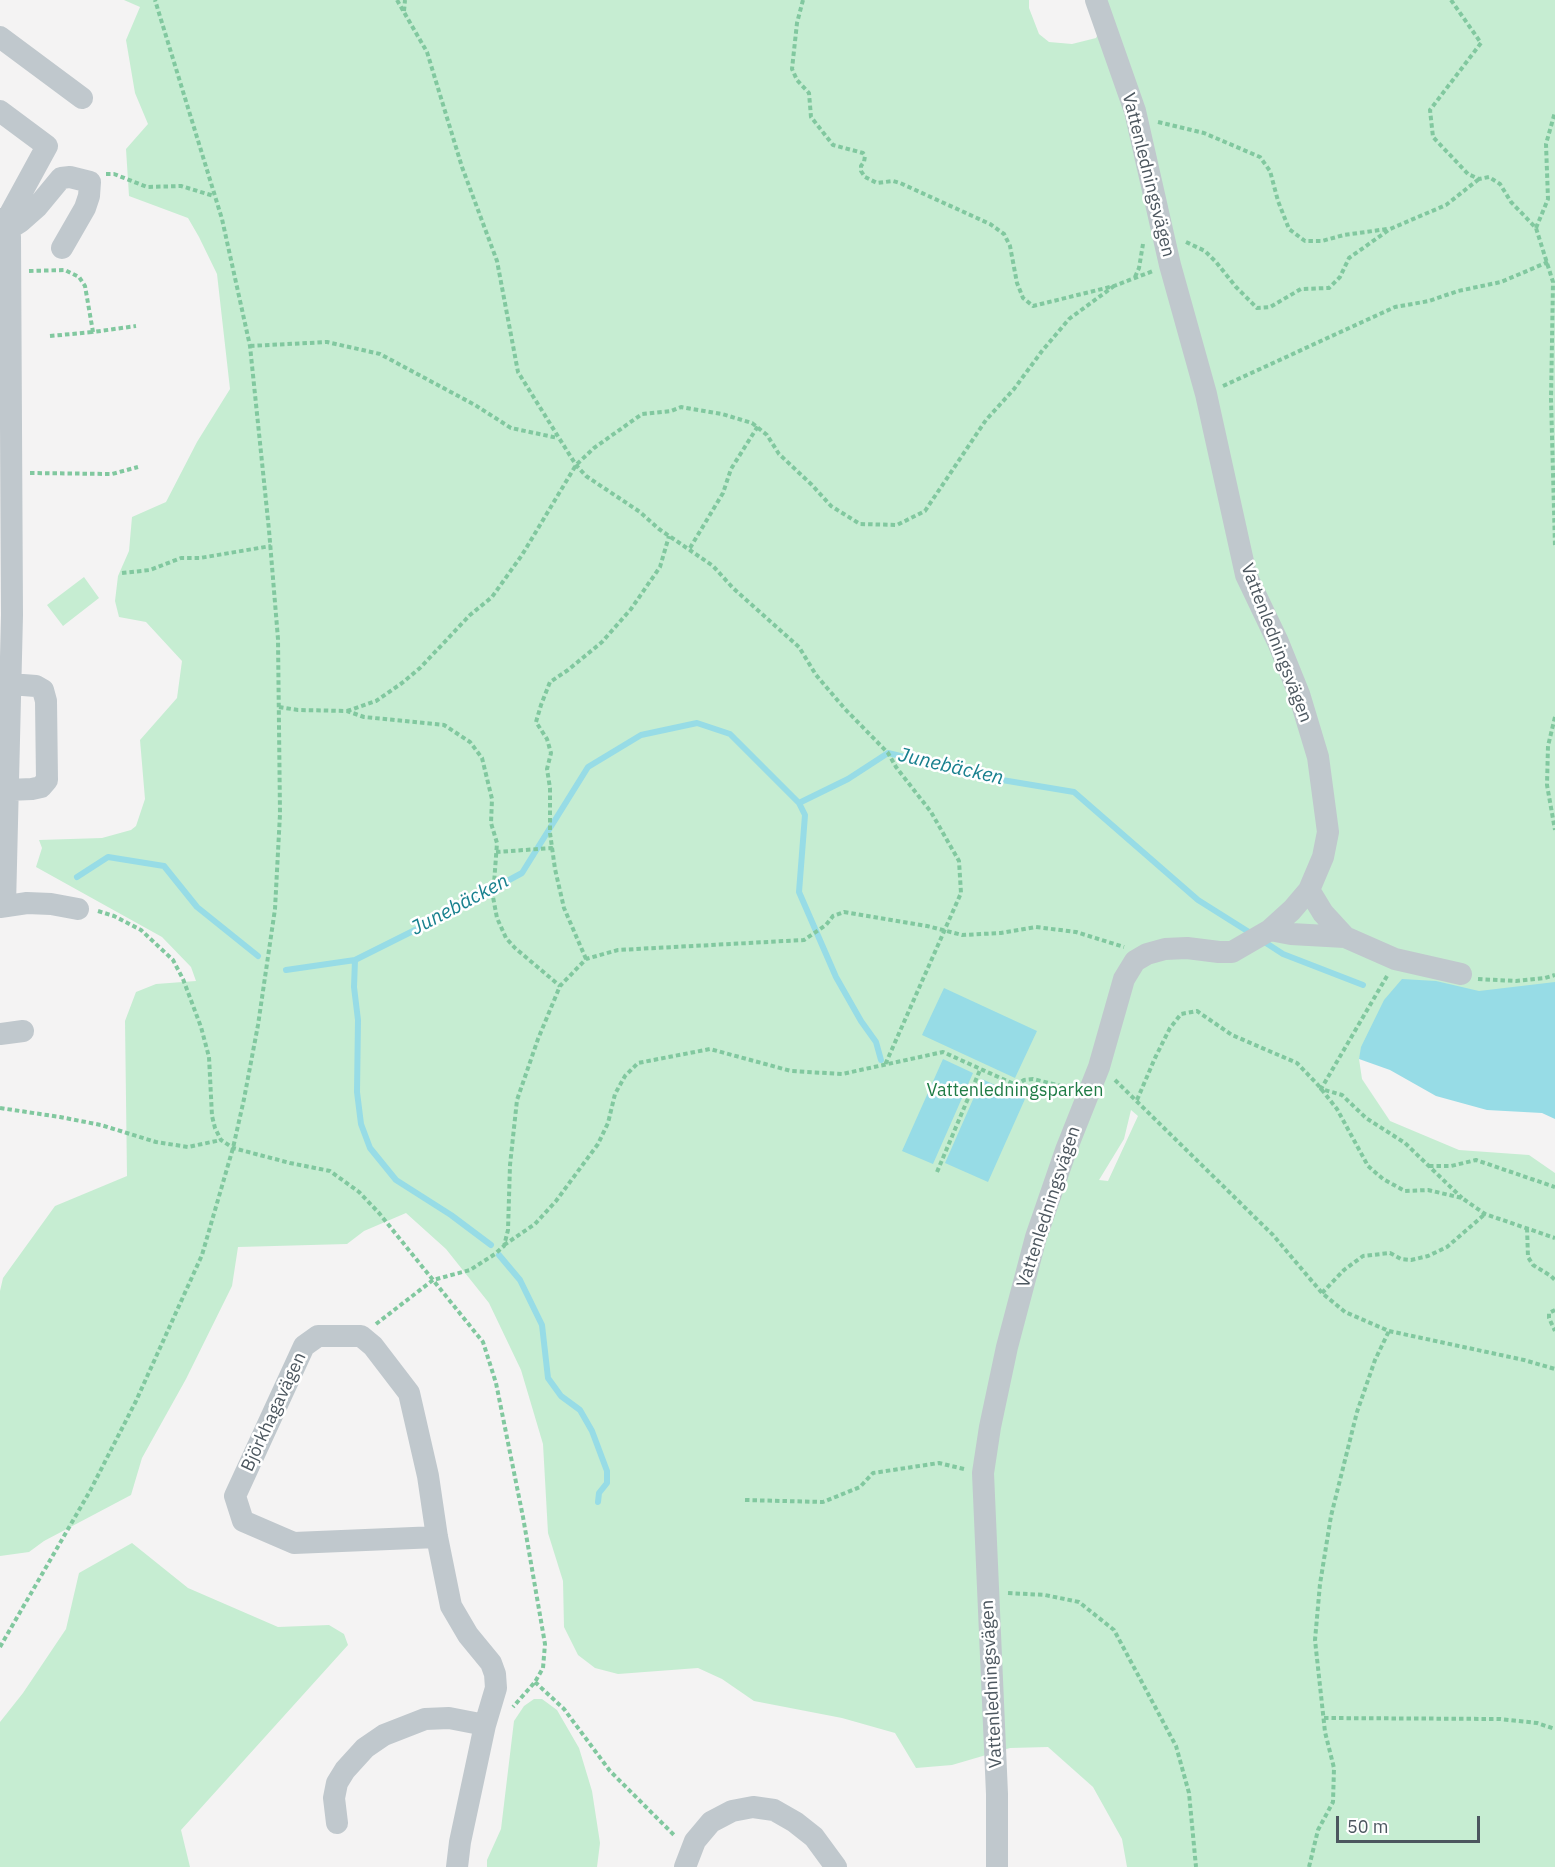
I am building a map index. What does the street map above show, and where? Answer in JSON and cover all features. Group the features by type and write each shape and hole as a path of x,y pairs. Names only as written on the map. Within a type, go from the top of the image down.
{"street":[{"name":"Vattenledningsvägen","path":"997,1867 997,1794 983,1473 1007,1347 1036,1237 1087,1093 1099,1067 1124,979 1135,961 1147,954 1186,948 1232,952 1270,930 1292,910 1308,890 1323,857 1328,832 1318,757 1299,694 1278,642 1246,575 1206,394 1173,274 1136,117 1096,0"},
{"path":"0,37 82,98"},
{"path":"0,111 47,146 5,224 10,272 8,478 10,684 8,790 4,816 3,907 27,903 51,904 78,909"},
{"path":"5,224 20,222 37,207 61,178 70,177 90,182 85,208 62,248"},
{"path":"8,790 41,787 47,780 46,700 43,690 27,684 10,684"},
{"path":"1308,890 1323,913 1345,937"},
{"path":"1270,930 1292,934 1345,937 1395,959 1461,974"},
{"path":"0,1034 23,1031"},
{"name":"Björkhagavägen","path":"361,1336 318,1336 304,1346 235,1496 243,1521 294,1544 437,1537"},
{"path":"361,1336 373,1346 409,1393 428,1476 451,1606 468,1635 491,1663 495,1674 496,1688 485,1725 460,1842 457,1867"},
{"path":"337,1823 334,1798 337,1783 345,1770 366,1748 384,1735 425,1719 449,1718 485,1725"},
{"path":"688,1859 695,1841 711,1822 732,1811 753,1807 774,1810 795,1822 813,1837 836,1867"}],"path":[{"path":"0,1647 90,1491 136,1401 202,1255 233,1148 258,1025 275,909 280,814 278,639 271,546 250,346 222,219 155,0"},
{"path":"397,0 427,52 462,168 497,261 518,372 576,465 586,476 640,512 669,536 690,548 713,566 733,588 799,647 816,675 888,753 931,812 958,861 961,893 885,1065"},
{"path":"404,13 405,0"},
{"path":"803,0 797,23 792,69 797,80 809,93 812,117 832,145 863,153 865,156 861,171 865,177 877,183 893,181 900,183 983,221 1004,234 1010,246 1017,283 1023,298 1033,306 1114,286 1134,278"},
{"path":"1451,0 1481,43 1430,110 1433,138 1468,174 1479,179"},
{"path":"1536,228 1548,199 1546,144 1555,112"},
{"path":"1136,117 1204,133 1260,157 1270,171 1289,229 1305,242 1390,228 1446,205 1479,179 1489,177 1500,184 1511,202 1536,228 1553,282 1551,399 1555,546"},
{"path":"90,182 109,173 147,187 181,186 215,196"},
{"path":"1164,232 1205,251 1257,308 1270,307 1301,289 1329,288 1340,278 1349,258 1390,228"},
{"path":"1206,394 1395,308 1501,282 1548,262"},
{"path":"10,272 65,270 72,272 85,286 93,332"},
{"path":"347,711 376,701 402,683 420,668 470,615 492,597 522,555 576,465 594,448 642,414 671,411 681,406 722,414 758,426 767,435 779,454 831,506 860,524 897,525 925,512 986,420 1014,389 1069,319 1114,286"},
{"path":"50,336 136,326"},
{"path":"250,346 327,342 380,354 476,405 510,428 559,438"},
{"path":"690,548 723,493 731,469 758,426"},
{"path":"8,478 112,474 138,467"},
{"path":"586,959 564,908 555,869 550,833 547,769 551,753 547,739 536,723 550,682 602,642 631,609 660,567 669,536"},
{"path":"122,573 150,570 181,558 200,558 271,546"},
{"path":"279,707 298,710 347,711 364,717 444,725 470,742 482,758 492,799 491,823 497,843 493,897 497,918 506,938 515,948 560,986"},
{"path":"1555,717 1548,746 1547,785 1555,830"},
{"path":"496,852 553,848"},
{"path":"78,909 94,910 114,916 159,945 173,960 183,979 209,1057 212,1116 221,1140 233,1148 290,1164 330,1171 359,1192 379,1213 483,1342 496,1383 523,1517 545,1644 543,1668 535,1682 510,1711"},
{"path":"504,1246 508,1230 510,1165 517,1100 538,1039 560,986 586,959 618,950 804,940 823,928 833,916 844,912 893,919 962,935 1001,933 1036,927 1076,932 1147,954"},
{"path":"1321,1089 1386,976 1395,972"},
{"path":"1461,974 1473,978 1516,981 1555,975"},
{"path":"1137,1100 1170,1028 1181,1014 1197,1011 1232,1035 1297,1063 1337,1109 1368,1166 1383,1179 1405,1191 1428,1190 1462,1198"},
{"path":"361,1336 433,1280 470,1269 495,1254 535,1224 598,1144 608,1123 615,1094 625,1076 638,1063 710,1049 791,1071 842,1074 942,1052 1016,1085 1033,1078 1087,1093"},
{"path":"1099,1067 1137,1100 1274,1235 1322,1293 1345,1312 1389,1330 1555,1368"},
{"path":"937,1172 980,1070"},
{"path":"1321,1089 1342,1095 1366,1118 1405,1143 1462,1198 1485,1214 1555,1238"},
{"path":"0,1108 101,1125 156,1142 188,1147 221,1140"},
{"path":"1429,1166 1450,1166 1476,1160 1555,1187"},
{"path":"1322,1293 1344,1270 1363,1256 1390,1253 1401,1259 1411,1260 1428,1256 1447,1247 1485,1214"},
{"path":"1527,1228 1528,1257 1533,1266 1555,1280"},
{"path":"1555,1310 1549,1313 1549,1317 1555,1331"},
{"path":"1309,1867 1318,1830 1333,1802 1334,1768 1324,1718 1316,1640 1322,1572 1331,1516 1357,1412 1375,1360 1389,1330"},
{"path":"745,1500 823,1502 860,1487 873,1473 939,1463 983,1473"},
{"path":"988,1593 1045,1595 1079,1602 1114,1630 1176,1746 1189,1793 1196,1867"},
{"path":"535,1682 564,1709 610,1771 688,1859"},
{"path":"1324,1718 1500,1719 1538,1723 1555,1729"}],"green space":[{"name":"Vattenledningsparken","path":"124,0 1029,0 1029,8 1039,34 1049,42 1072,44 1096,38 1108,15 1102,0 1555,0 1555,1013 1359,1059 1362,1079 1390,1121 1459,1150 1529,1155 1555,1173 1555,1867 1127,1867 1122,1839 1093,1787 1048,1747 1010,1748 952,1765 916,1768 895,1733 842,1718 754,1701 722,1679 698,1668 618,1674 595,1668 578,1655 564,1627 563,1581 548,1533 543,1444 521,1370 489,1303 446,1249 406,1213 364,1231 347,1244 238,1247 232,1286 186,1379 142,1458 131,1495 44,1541 29,1552 0,1556 0,1291 3,1278 55,1206 127,1176 125,1021 136,992 156,984 196,981 191,967 162,937 36,867 42,848 39,840 102,838 131,830 136,826 145,799 140,740 177,698 182,661 146,622 119,617 115,601 118,576 129,551 132,517 166,502 197,442 230,389 217,274 199,237 188,218 129,196 126,149 148,124 135,93 126,40 140,7","holes":["1131,1110 1138,1116 1108,1181 1099,1180 1124,1139"]},
{"path":"84,577 99,598 63,626 47,605"},
{"path":"132,1543 188,1588 278,1627 329,1625 344,1634 348,1645 181,1830 190,1867 0,1867 0,1722 23,1693 66,1629 79,1573"},
{"path":"534,1699 542,1699 557,1710 579,1748 592,1791 600,1843 597,1867 487,1867 487,1860 501,1829 514,1721 524,1706"}],"water":[{"path":"1402,979 1436,981 1479,991 1555,982 1555,1119 1542,1113 1487,1110 1436,1096 1390,1070 1359,1059 1361,1047 1384,1000"},
{"path":"944,988 1037,1031 1015,1078 922,1035"},
{"path":"943,1059 973,1073 933,1164 902,1151"},
{"path":"982,1079 1025,1099 988,1182 945,1163"}],"waterway":[{"name":"Junebäcken","path":"286,970 355,960 522,873 588,767 641,735 697,723 730,734 799,803 848,779 888,753 996,779 1074,792 1198,900 1252,934"},
{"path":"799,803 805,815 799,892 836,977 876,1042 881,1060"},
{"name":"Junebäcken","path":"77,877 108,857 164,866 197,907 258,956"},
{"name":"Junebäcken","path":"1263,941 1283,954 1363,985"},
{"path":"355,960 354,987 358,1020 357,1092 361,1124 370,1148 396,1180 451,1215 491,1245"},
{"path":"499,1255 520,1280 542,1325 548,1378 561,1396 580,1410 592,1431 607,1471 607,1483 599,1493 598,1502"}]}
